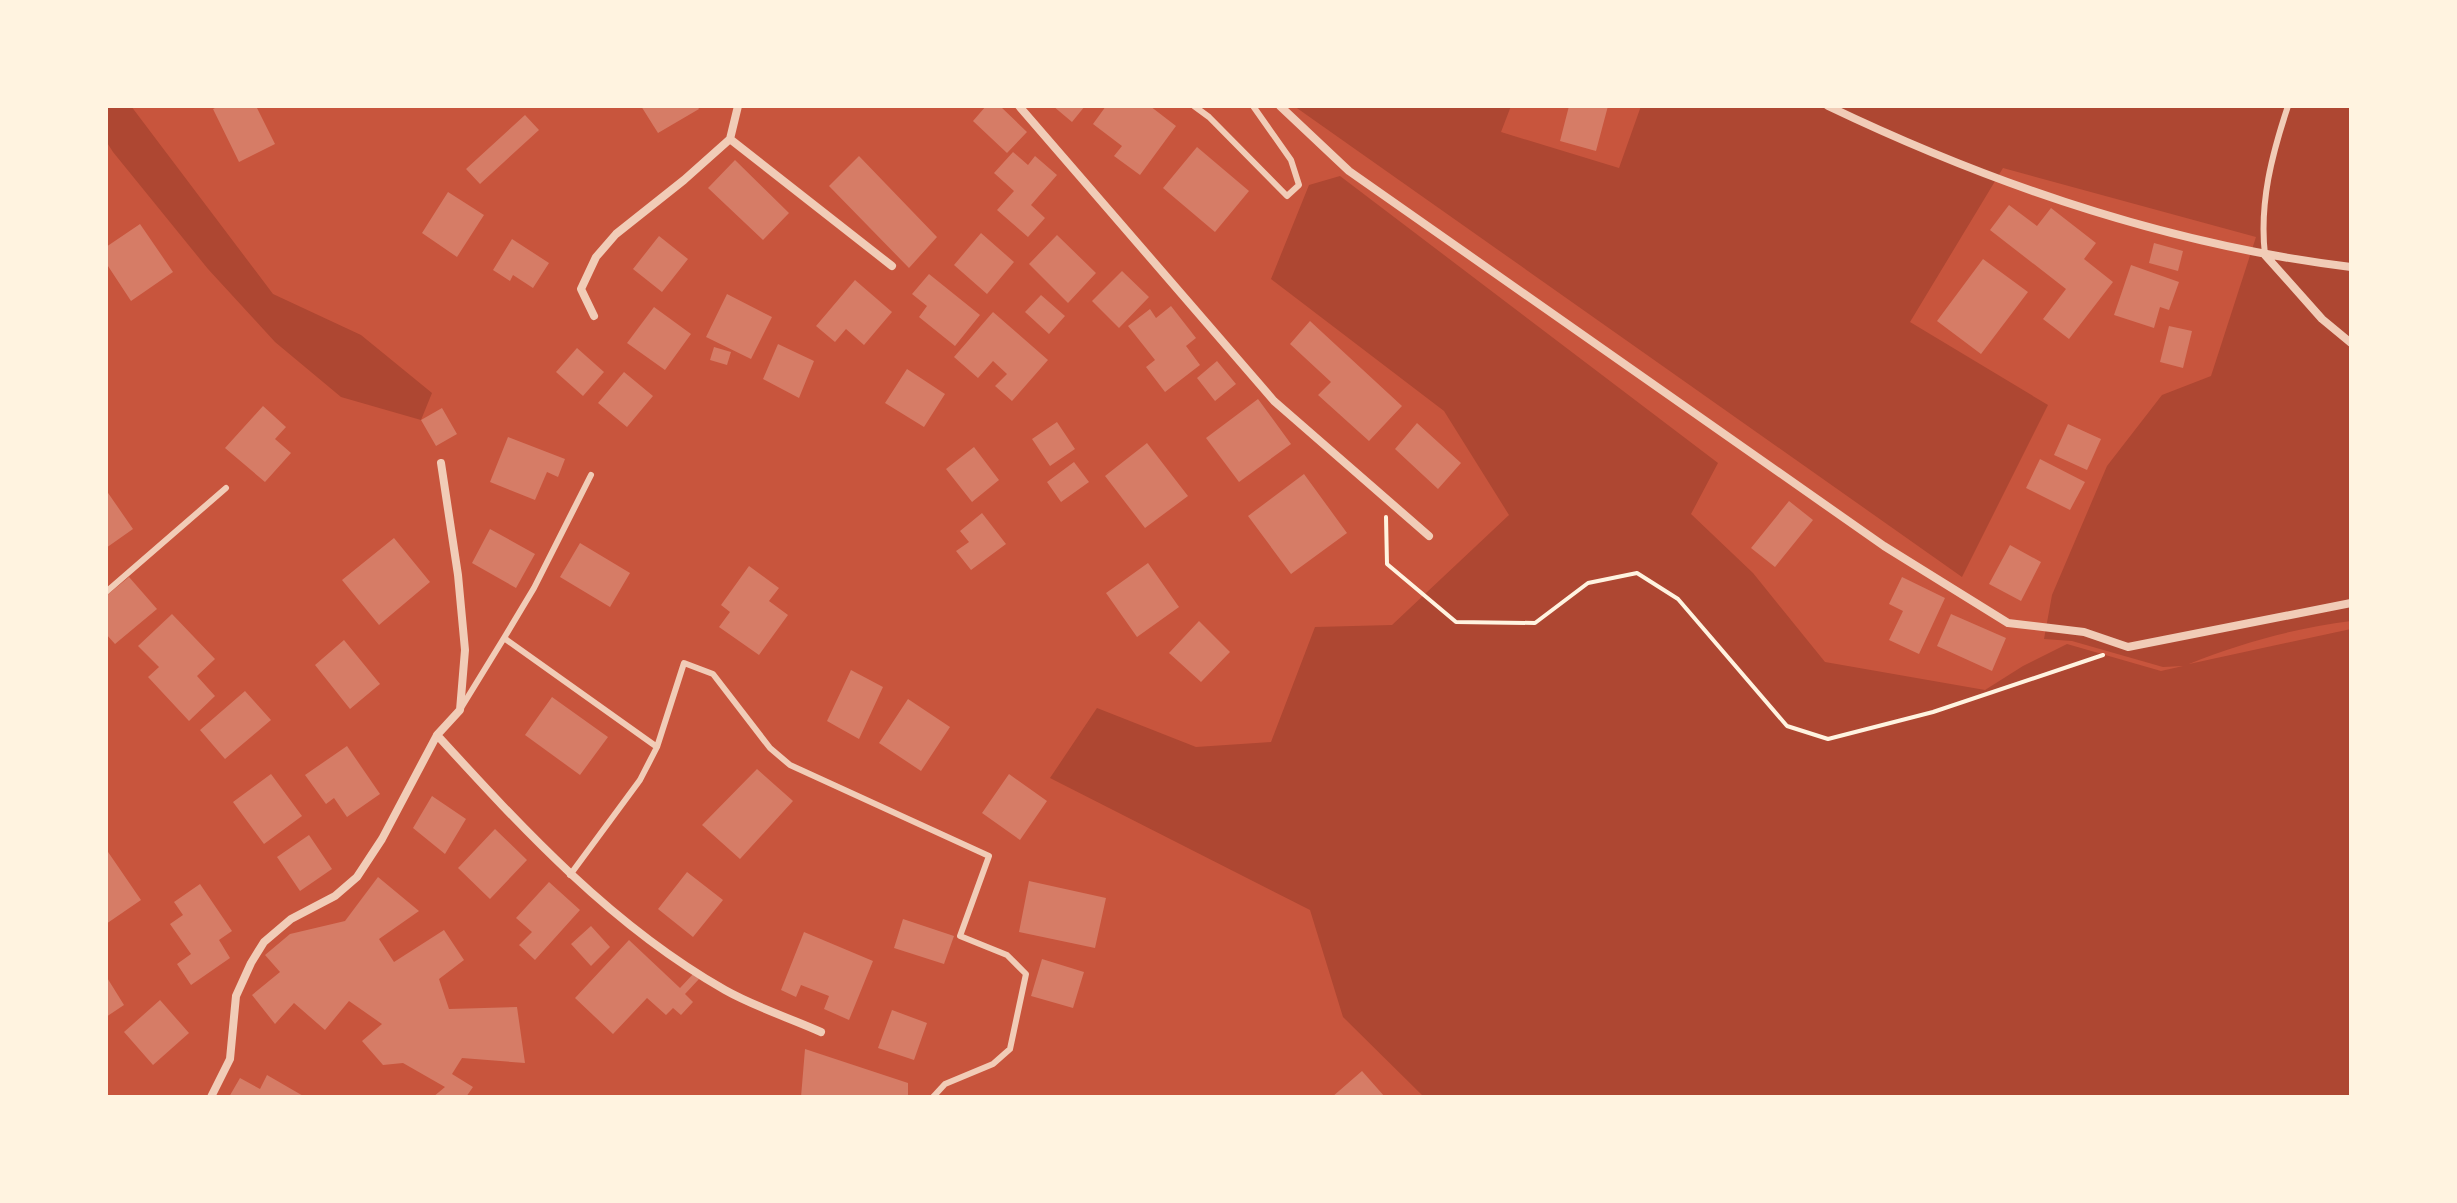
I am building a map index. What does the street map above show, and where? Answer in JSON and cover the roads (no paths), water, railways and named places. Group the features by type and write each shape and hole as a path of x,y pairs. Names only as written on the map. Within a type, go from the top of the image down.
{"street":[{"path":"594,316 581,289 596,257 616,234 730,139 738,106"},
{"path":"1019,106 1274,401 1429,536"},
{"path":"1280,106 1349,171 1884,546 2008,623 2084,632 2128,647 2351,603"},
{"path":"1828,106 1888,135 2005,182 2147,229 2265,255 2351,267"},
{"path":"730,139 892,266"},
{"path":"2265,255 2322,319 2351,343"},
{"path":"211,1097 230,1059 236,996 264,942 291,919 335,896 357,877 382,839 437,735 460,710 465,650 458,575 441,463"},
{"path":"437,735 511,817 570,875 627,924 680,963 728,992 821,1032"}],"lane":[{"path":"1194,106 1209,117 1287,196 1299,185 1291,160 1253,106"},
{"path":"2265,255 2262,227 2272,154 2288,106"},
{"path":"460,710 534,588 591,475"},
{"path":"106,592 226,488"},
{"path":"504,638 657,747"},
{"path":"570,875 640,780 657,747 684,663 713,674 770,748 790,765 989,856 960,936 1007,955 1026,974 1010,1049 993,1064 945,1084 933,1097"}]}
